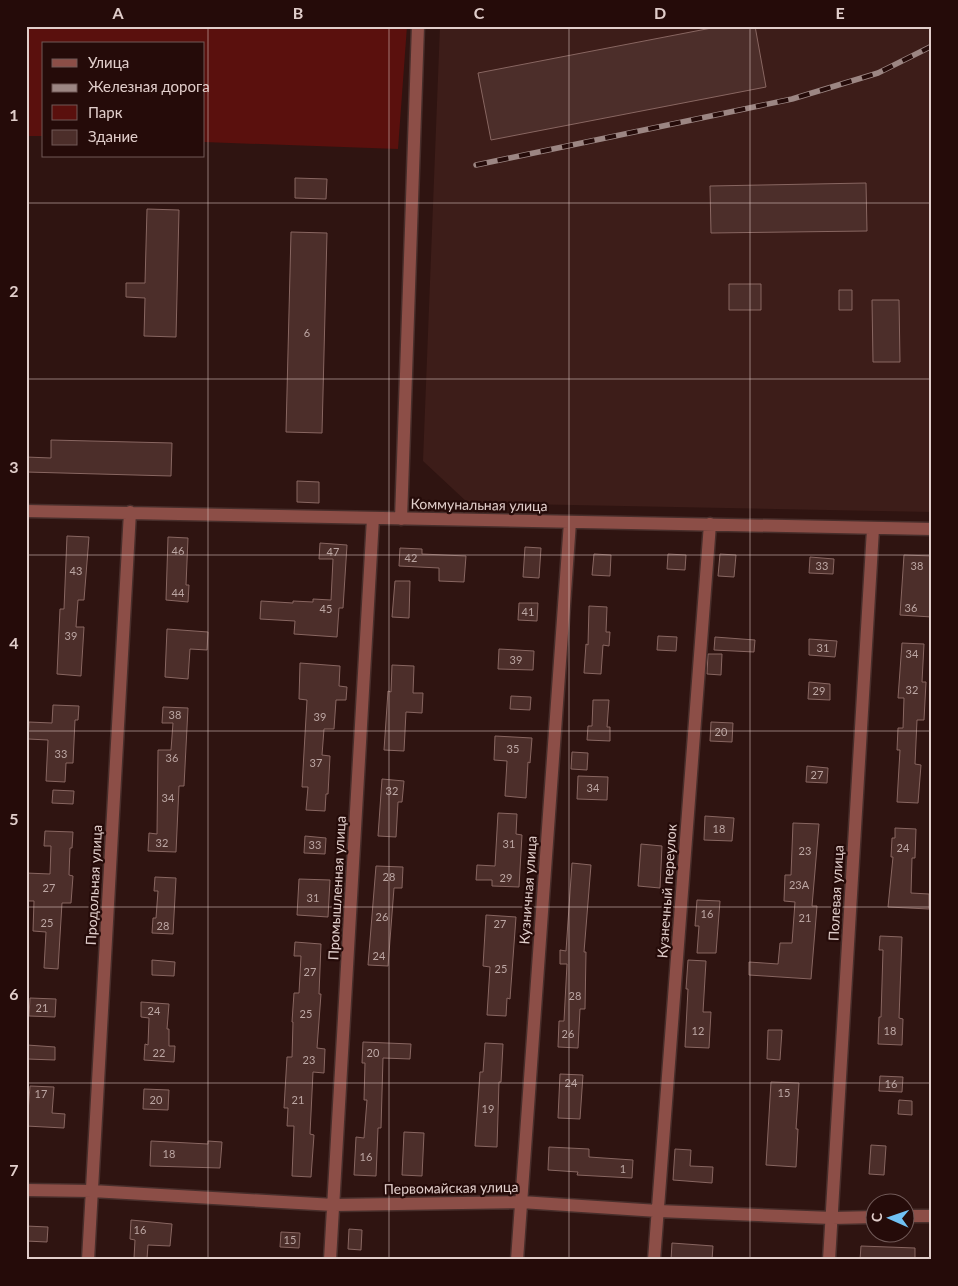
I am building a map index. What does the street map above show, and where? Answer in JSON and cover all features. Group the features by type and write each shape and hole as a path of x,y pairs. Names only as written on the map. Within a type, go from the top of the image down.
{"street":[{"path":"401,519 418,26"},
{"name":"Коммунальная улица","path":"26,511 932,529"},
{"name":"Продольная улица","path":"88,1260 130,512"},
{"name":"Промышленная улица","path":"330,1260 373,518"},
{"name":"Кузничная улица","path":"517,1260 570,522"},
{"name":"Кузнечный переулок","path":"654,1260 710,524"},
{"name":"Полевая улица","path":"829,1260 874,528"},
{"name":"Первомайская улица","path":"26,1190 92,1191 334,1204 521,1202 832,1218 866,1217"},
{"path":"916,1216 932,1216"}],"shaded area":[{"path":"440,26 932,26 932,512 468,503 423,461"}],"green space":[{"path":"26,26 407,26 398,149 205,142 205,42 42,42 42,136 26,136"}],"building":[{"path":"722,26 755,26 766,87 491,140 478,73"},
{"path":"295,178 327,179 326,199 295,198"},
{"path":"866,183 867,231 711,233 710,186"},
{"path":"147,209 179,210 176,337 144,336 145,298 126,297 126,283 145,283"},
{"path":"291,232 327,233 322,433 286,432"},
{"path":"729,284 761,284 761,310 729,310"},
{"path":"839,290 852,290 852,310 839,310"},
{"path":"872,300 899,300 900,362 873,362"},
{"path":"51,440 172,443 171,476 26,472 26,457 51,458"},
{"path":"297,481 319,482 319,503 297,502"},
{"path":"67,536 89,537 84,600 78,600 76,627 84,627 81,676 57,674 60,609 64,609"},
{"path":"168,537 188,538 186,585 189,585 188,602 166,600"},
{"path":"320,543 347,545 343,608 339,608 337,637 294,634 295,621 260,619 261,601 293,603 293,601 313,602 313,599 331,600 333,559 319,559"},
{"path":"525,547 541,548 539,578 523,577"},
{"path":"400,548 422,549 422,554 466,556 464,582 439,581 439,568 399,566"},
{"path":"594,554 611,555 610,576 592,575"},
{"path":"668,554 686,555 685,570 667,569"},
{"path":"720,554 736,555 734,577 718,576"},
{"path":"904,555 932,556 932,617 900,615"},
{"path":"810,557 834,559 833,574 809,573"},
{"path":"395,581 410,581 409,618 392,617"},
{"path":"519,603 538,603 537,621 518,620"},
{"path":"589,606 607,607 606,632 610,632 609,646 603,645 601,674 584,673 586,644 588,645"},
{"path":"167,629 208,632 207,650 190,649 188,679 165,677"},
{"path":"658,636 677,637 676,651 657,650"},
{"path":"715,637 755,640 754,652 714,650"},
{"path":"809,639 837,641 835,657 809,655"},
{"path":"902,643 924,644 922,682 926,682 924,720 917,720 915,764 921,765 918,803 897,802 900,750 897,750 898,728 903,728 904,698 898,698"},
{"path":"499,649 534,651 533,670 498,669"},
{"path":"708,654 722,654 721,675 707,674"},
{"path":"300,663 340,666 339,686 347,687 346,700 336,700 334,729 324,729 322,755 330,756 325,811 306,810 308,787 302,787 307,700 299,699"},
{"path":"392,665 414,666 413,693 423,693 422,713 406,712 404,751 384,750 388,691 391,692"},
{"path":"809,682 830,684 830,700 808,699"},
{"path":"511,696 531,697 530,710 510,709"},
{"path":"593,700 609,700 607,727 610,727 610,741 587,740 588,726 592,726"},
{"path":"53,705 79,706 78,720 75,720 73,763 66,763 65,782 46,781 48,740 28,739 29,722 52,723"},
{"path":"163,707 188,708 184,786 179,786 176,852 148,851 149,833 157,834 158,750 171,750 173,723 162,723"},
{"path":"711,722 733,723 732,742 710,741"},
{"path":"495,736 532,738 530,763 528,762 526,798 505,796 507,761 494,760"},
{"path":"572,752 588,753 587,770 571,769"},
{"path":"807,766 828,768 827,783 806,782"},
{"path":"578,776 608,777 607,800 577,799"},
{"path":"382,779 404,781 402,802 398,802 396,837 378,836"},
{"path":"53,790 74,791 73,804 52,803"},
{"path":"498,813 517,814 516,834 522,835 519,887 492,886 492,880 476,880 477,865 495,866"},
{"path":"705,816 734,818 732,841 704,840"},
{"path":"793,823 819,824 812,906 817,906 811,979 749,975 749,962 778,964 780,943 792,943 795,902 784,901 785,875 791,875"},
{"path":"895,828 916,829 915,858 912,858 911,893 929,894 929,909 888,907 893,857 891,857 892,838 895,838"},
{"path":"45,831 73,832 72,848 70,848 69,875 73,876 71,903 62,903 58,969 44,968 46,932 33,931 34,901 26,901 26,873 50,874 51,846 44,846"},
{"path":"305,836 326,838 325,854 304,853"},
{"path":"641,844 662,846 660,888 638,886"},
{"path":"572,863 591,865 584,952 586,952 585,1009 580,1009 578,1048 558,1047 559,1021 564,1021 567,964 560,964 560,950 566,951"},
{"path":"376,866 403,867 402,888 394,888 388,966 368,965"},
{"path":"155,877 176,878 173,934 152,933 153,918 156,918 158,891 154,891"},
{"path":"299,879 330,880 328,917 297,915"},
{"path":"697,900 720,901 716,953 697,953 699,926 695,926"},
{"path":"486,915 516,917 510,999 507,998 506,1016 487,1015 490,967 483,966"},
{"path":"880,936 902,937 899,1018 903,1019 902,1045 878,1044 879,1017 881,1017 883,950 879,950"},
{"path":"295,942 321,944 319,994 321,994 317,1048 325,1049 324,1073 313,1072 310,1134 314,1135 311,1177 292,1176 294,1126 287,1126 288,1108 284,1108 287,1057 292,1057 294,993 299,993 301,956 294,956"},
{"path":"152,960 175,962 174,976 152,975"},
{"path":"688,960 706,961 703,1012 711,1012 709,1048 685,1047"},
{"path":"30,998 56,999 55,1017 29,1016"},
{"path":"141,1002 169,1004 167,1029 169,1029 169,1046 175,1046 174,1062 144,1060 145,1044 148,1045 149,1018 141,1017"},
{"path":"768,1030 782,1030 780,1060 767,1059"},
{"path":"363,1042 411,1044 410,1059 383,1058 381,1128 378,1128 376,1176 354,1175 356,1137 364,1138 367,1100 364,1100 365,1063 362,1063"},
{"path":"485,1043 503,1044 501,1082 499,1082 497,1147 475,1146 480,1072 483,1072"},
{"path":"27,1045 55,1047 55,1060 27,1059"},
{"path":"560,1074 583,1075 580,1119 558,1118"},
{"path":"880,1076 903,1077 902,1092 879,1091"},
{"path":"771,1082 799,1083 796,1167 766,1165"},
{"path":"30,1086 54,1087 52,1113 65,1114 64,1128 26,1126"},
{"path":"144,1089 169,1090 168,1110 143,1109"},
{"path":"899,1100 912,1101 912,1115 898,1114"},
{"path":"404,1132 424,1133 422,1176 402,1175"},
{"path":"151,1141 208,1144 208,1141 222,1142 220,1168 150,1166"},
{"path":"871,1145 886,1146 884,1175 869,1174"},
{"path":"549,1147 589,1149 589,1157 633,1160 632,1178 577,1175 578,1172 548,1170"},
{"path":"675,1149 691,1150 690,1166 713,1167 712,1183 673,1180"},
{"path":"131,1220 172,1224 170,1246 148,1245 147,1259 134,1258 135,1240 130,1239"},
{"path":"26,1226 48,1227 47,1242 26,1241"},
{"path":"349,1229 362,1230 361,1250 348,1249"},
{"path":"281,1232 300,1233 299,1248 280,1247"},
{"path":"672,1243 713,1246 712,1260 671,1260"},
{"path":"861,1246 915,1248 915,1260 860,1260"}],"railway":[{"path":"476,165 792,99 878,73 932,46"}]}
